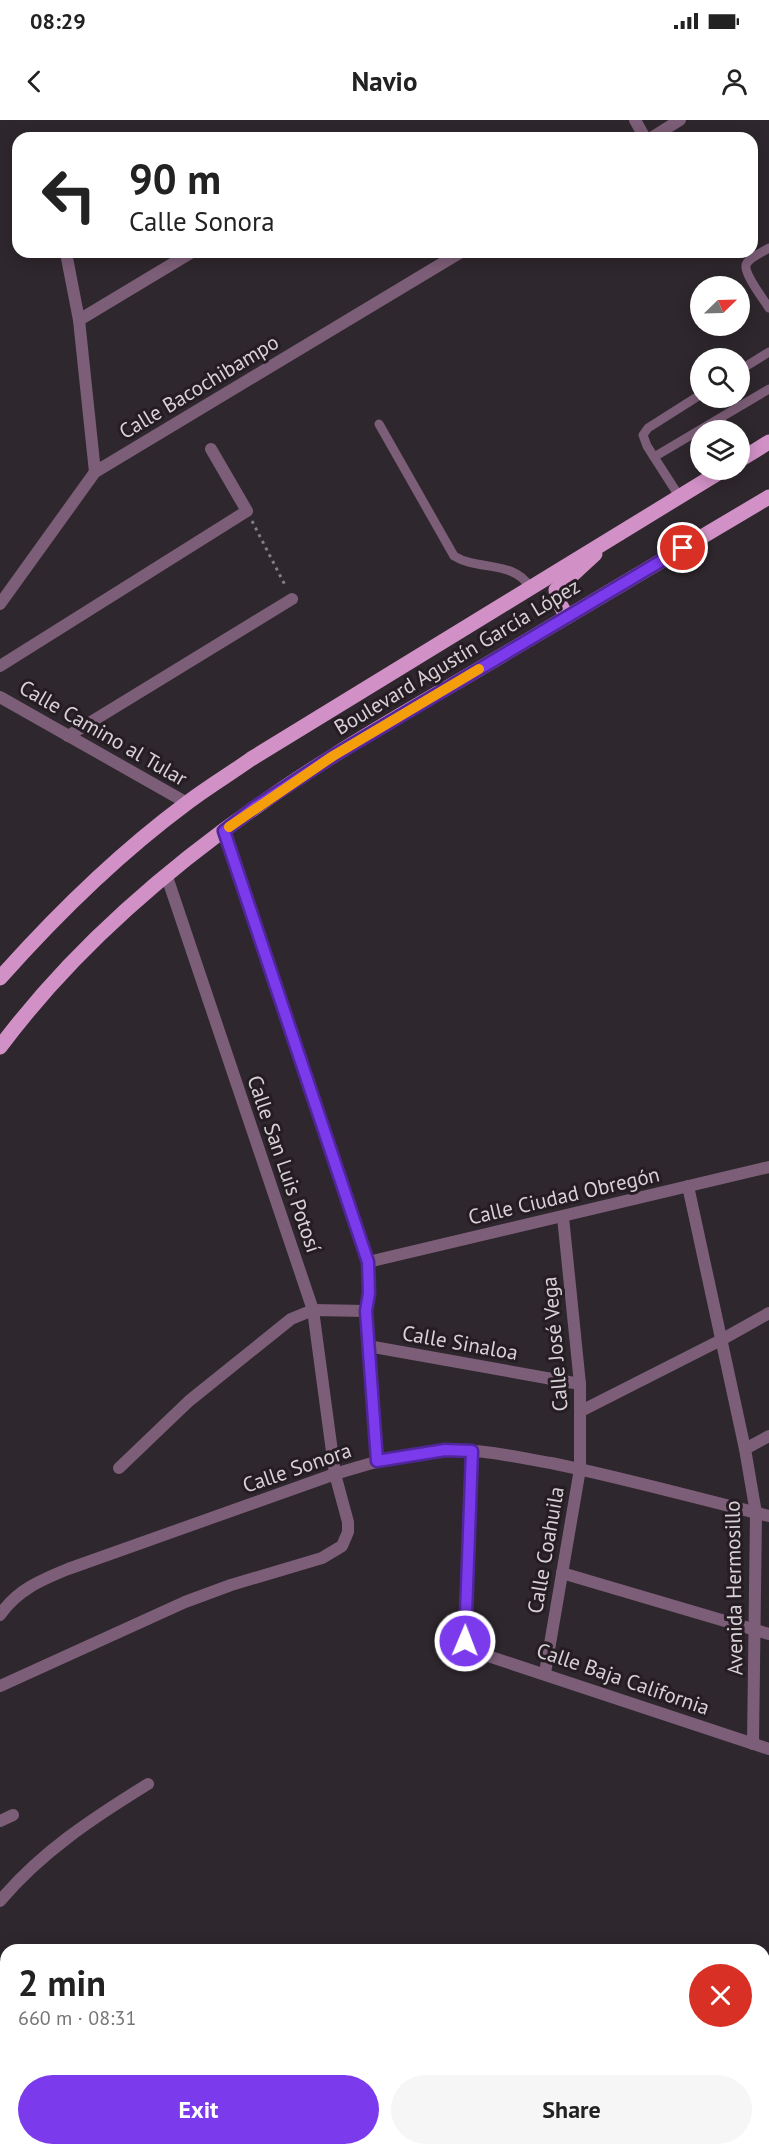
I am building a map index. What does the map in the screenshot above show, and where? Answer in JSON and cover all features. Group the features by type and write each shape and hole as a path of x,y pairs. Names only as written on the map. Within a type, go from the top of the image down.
{"main road":[{"path":"750,454 769,442"},
{"name":"Boulevard Agustín García López","path":"0,978 43,930 111,865 187,803 251,759 706,480"},
{"path":"741,513 769,489"},
{"name":"Boulevard Agustín García López","path":"0,1047 30,1007 91,942 166,874 255,807 333,756 769,497"},
{"path":"567,616 557,599 556,590 597,553 604,542"}],"street":[{"path":"661,132 680,120"},
{"path":"67,258 79,320 95,472"},
{"path":"79,320 182,258"},
{"name":"Calle Bacochibampo","path":"0,604 95,472 451,258"},
{"path":"0,666 247,511 211,449"},
{"path":"68,736 292,599"},
{"name":"Calle Camino al Tular","path":"0,697 187,803"},
{"path":"224,831 368,1262 369,1293 366,1311 377,1461"},
{"name":"Calle San Luis Potosí","path":"0,1686 184,1602 322,1558 342,1546 348,1532 348,1522 335,1474 313,1310 166,874"},
{"name":"Calle Ciudad Obregón","path":"368,1262 769,1167"},
{"name":"Avenida Hermosillo","path":"688,1186 745,1449 756,1513 753,1744"},
{"name":"Calle José Vega","path":"563,1217 580,1384 580,1469"},
{"path":"119,1468 189,1401 291,1319 313,1310 366,1311"},
{"path":"581,1411 769,1313"},
{"name":"Calle Sinaloa","path":"368,1346 580,1384"},
{"path":"745,1449 769,1436"},
{"name":"Calle Sonora","path":"0,1615 13,1598 39,1581 335,1474 377,1461 445,1450 524,1458 580,1469 769,1516"},
{"name":"Calle Baja California","path":"472,1451 464,1635 466,1645 470,1650 769,1749"},
{"name":"Calle Coahuila","path":"544,1673 580,1469"},
{"path":"562,1573 769,1634"},
{"path":"0,1901 20,1878 63,1839 148,1784"},
{"path":"0,1821 13,1815"}],"lane":[{"path":"754,258 746,264 746,268 767,302"},
{"path":"750,364 769,352"},
{"path":"654,457 769,389"},
{"path":"679,496 644,439 645,431 690,402"},
{"path":"379,423 454,556 474,564 507,569 521,576 530,587"}],"path":[{"path":"247,511 292,599"}],"slow traffic":[{"path":"229,827 255,807 333,756 479,669"}],"route":[{"path":"465,1641 472,1451 445,1450 377,1461 366,1311 369,1293 368,1262 224,831 255,807 333,756 683,548"}]}
